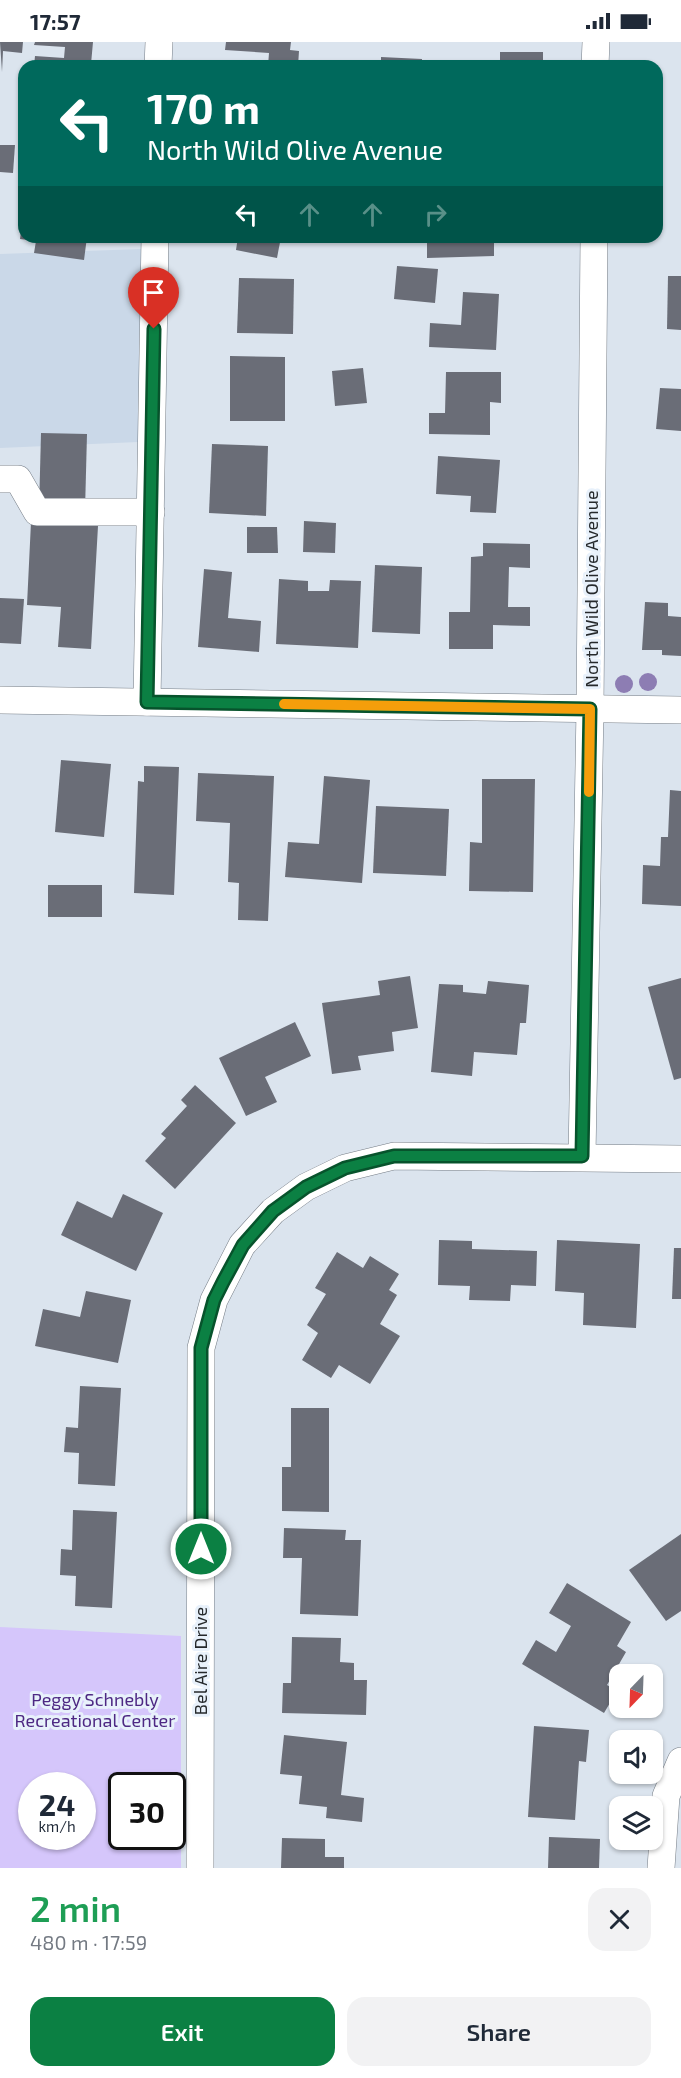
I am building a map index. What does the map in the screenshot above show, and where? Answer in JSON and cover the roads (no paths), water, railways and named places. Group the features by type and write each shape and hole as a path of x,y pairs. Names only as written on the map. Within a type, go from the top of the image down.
{"street":[{"path":"158,60 159,42"},
{"path":"595,60 596,42"},
{"path":"147,702 155,243"},
{"name":"North Wild Olive Avenue","path":"582,1156 590,709 594,243"},
{"path":"0,479 18,479 37,512 151,512"},
{"path":"0,700 681,710"},
{"name":"Bel Aire Drive","path":"200,1868 201,1348 214,1300 243,1245 273,1211 306,1187 345,1168 394,1156 582,1156 681,1159"},
{"path":"662,1868 666,1796 681,1761"}],"park label":[{"name":"Peggy Schnebly Recreational Center","path":"95,1709"}]}
